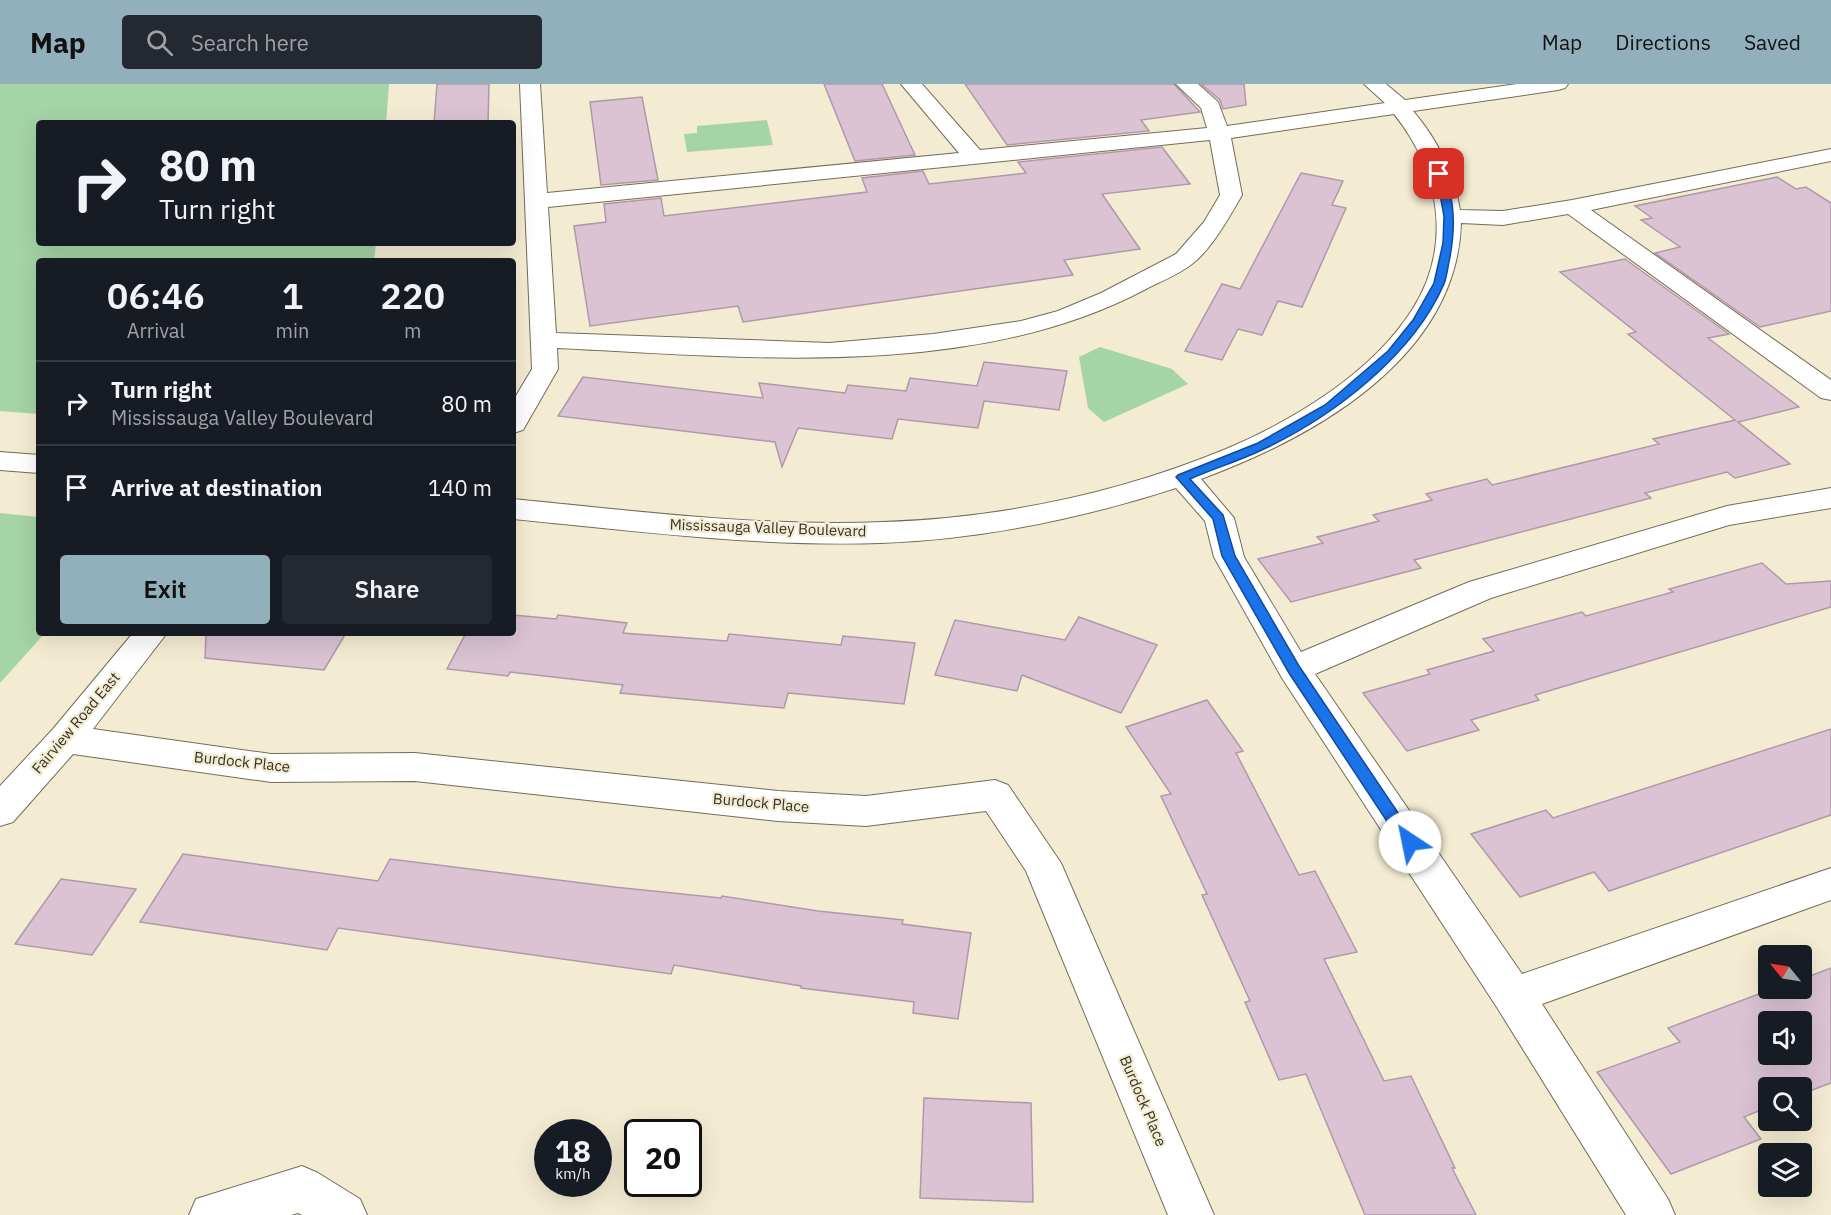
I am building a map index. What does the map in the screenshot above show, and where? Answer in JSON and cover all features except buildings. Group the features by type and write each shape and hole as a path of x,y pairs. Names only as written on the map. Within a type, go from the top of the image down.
{"street":[{"path":"516,419 545,369 530,84"},
{"path":"911,84 975,158"},
{"path":"544,340 756,350 829,351 933,342 1023,328 1067,316 1110,298 1184,259 1213,225 1231,195 1220,134 1211,106 1186,84"},
{"name":"Mississauga Valley Boulevard","path":"516,509 663,524 811,532 915,531 1000,521 1105,501 1182,477 1262,445 1329,407 1392,353 1417,321 1439,283 1448,243 1449,216 1445,189 1426,145 1400,107 1374,84"},
{"path":"537,201 1220,134 1558,84"},
{"path":"1449,216 1503,218 1572,207 1831,155"},
{"path":"1805,160 1831,176"},
{"path":"1572,207 1831,392"},
{"path":"0,461 36,464"},
{"path":"1182,477 1219,518 1229,556 1294,669 1513,996 1652,1215"},
{"path":"1294,669 1480,590 1727,516 1831,498"},
{"name":"Fairview Road East","path":"0,812 65,739 149,636"},
{"name":"Burdock Place","path":"65,739 271,768 415,767 778,806 866,811 994,795 1042,863 1191,1215"},
{"path":"1513,996 1831,884"},
{"path":"212,1215 302,1189 344,1215"}],"green space":[{"path":"0,84 389,84 386,120 36,120 36,246 376,246 374,258 36,258 36,414 0,411"},
{"path":"767,120 773,145 687,152 684,134 697,133 697,126"},
{"path":"1100,347 1172,369 1188,384 1104,422 1088,408 1079,357"},
{"path":"0,513 36,517 36,636 42,636 0,683"}],"route":[{"path":"1410,842 1294,669 1229,556 1219,518 1182,477 1262,445 1329,407 1392,353 1417,321 1439,283 1448,243 1449,216 1445,189 1439,174"}]}
